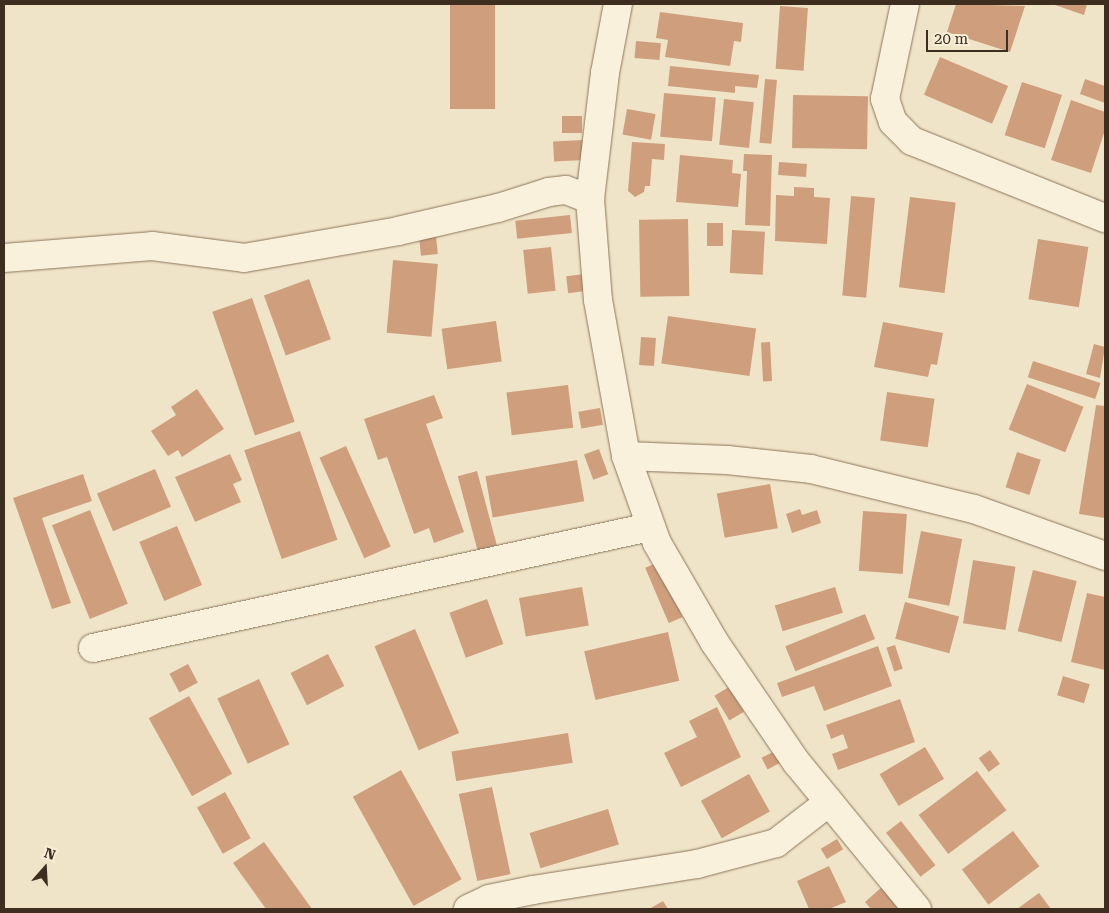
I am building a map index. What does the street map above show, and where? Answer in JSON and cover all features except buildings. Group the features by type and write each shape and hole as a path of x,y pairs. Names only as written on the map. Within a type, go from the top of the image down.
{"street":[{"path":"618,4 605,73 590,199 598,300 626,456 650,527 715,643 797,763 917,909"},
{"path":"905,4 885,99 893,122 912,141 1105,218"},
{"path":"4,258 152,246 244,258 398,230 498,208 549,192 566,190 590,199"},
{"path":"626,456 727,460 811,469 974,509 1105,556"},
{"path":"93,648 650,527"},
{"path":"468,909 489,899 533,890 698,864 776,843 829,802"}]}
